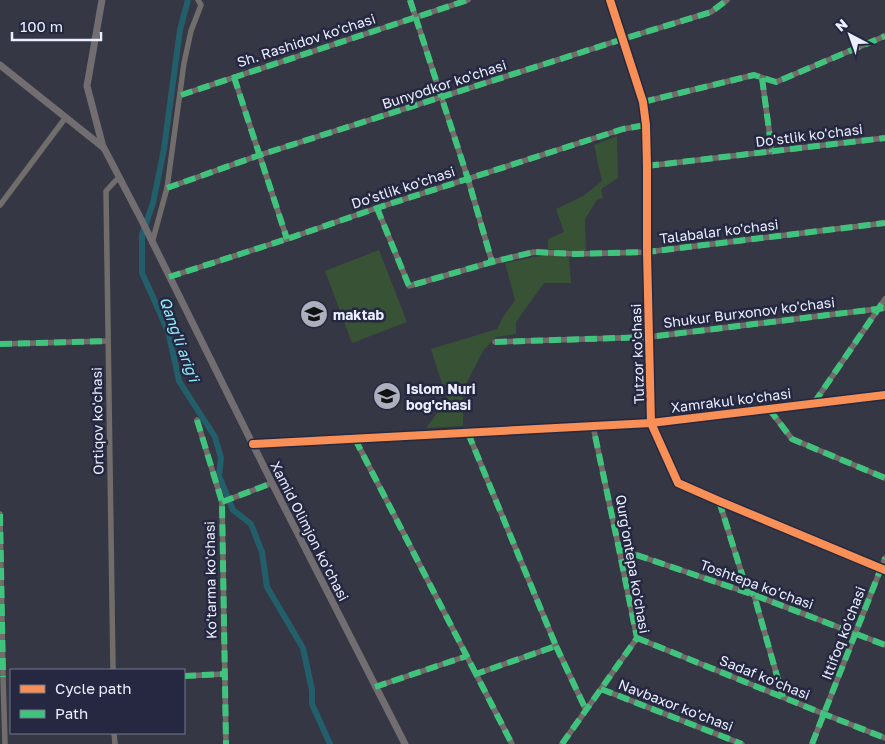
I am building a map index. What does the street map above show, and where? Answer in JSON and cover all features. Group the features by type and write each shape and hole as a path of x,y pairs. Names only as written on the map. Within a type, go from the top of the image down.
{"main road":[{"path":"102,0 87,86 104,148 119,177"},
{"path":"0,65 104,148"},
{"name":"Xamid Olimjon ko'chasi","path":"119,177 405,744"}],"street":[{"path":"152,243 167,188 184,63 191,31 200,2 206,0"},
{"path":"410,0 468,179 492,262"},
{"name":"Sh. Rashidov ko'chasi","path":"181,95 468,0"},
{"name":"Tutzor ko'chasi","path":"610,0 643,102 648,166 647,252 652,423 678,483 883,569"},
{"name":"Bunyodkor ko'chasi","path":"167,188 260,155 711,12 727,0"},
{"path":"643,102 754,75 776,82 885,36"},
{"path":"234,77 287,239"},
{"path":"762,78 772,152"},
{"path":"0,205 66,117"},
{"name":"Do'stlik ko'chasi","path":"169,277 623,129 646,125"},
{"name":"Do'stlik ko'chasi","path":"648,166 885,138"},
{"name":"Ortiqov ko'chasi","path":"113,669 106,191 119,177"},
{"name":"Talabalar ko'chasi","path":"377,208 409,286 534,252 575,254 647,252 885,223"},
{"path":"814,403 882,308 885,299"},
{"name":"Shukur Burxonov ko'chasi","path":"495,342 649,337 882,308"},
{"path":"0,344 108,340"},
{"path":"814,403 885,395"},
{"name":"Xamrakul ko'chasi","path":"252,444 652,423 814,403"},
{"path":"769,409 792,439 885,478"},
{"name":"Ko'tarma ko'chasi","path":"197,420 226,500 224,674 226,744"},
{"name":"Qurg'ontepa ko'chasi","path":"562,744 636,638 593,426"},
{"path":"468,433 556,646 586,710"},
{"path":"355,439 512,744"},
{"path":"226,500 272,483"},
{"path":"719,501 746,587 754,595 783,697"},
{"path":"0,514 1,677 5,744"},
{"name":"Toshtepa ko'chasi","path":"619,549 754,595 885,645"},
{"name":"Ittifoq ko'chasi","path":"812,744 883,569 885,558"},
{"name":"Sadaf ko'chasi","path":"636,638 885,738"},
{"path":"476,674 556,646"},
{"path":"376,687 467,656"},
{"path":"185,676 224,674"},
{"name":"Navbaxor ko'chasi","path":"601,689 742,744"}],"green space":[{"path":"617,136 618,178 601,189 603,198 597,200 585,219 586,251 576,252 548,249 548,239 564,232 556,209 583,196 602,181 594,145"},
{"path":"379,250 407,322 352,343 325,271"},
{"path":"553,255 569,257 571,283 544,283 516,322 516,334 496,337 483,351 463,390 463,426 426,428 447,400 431,349 497,329 515,300 505,263"}],"waterway":[{"name":"Qang'li arig'i","path":"188,0 180,30 164,149 153,203 142,235 142,273 169,335 179,381 215,437 221,458 219,476 233,510 251,524 262,552 267,587 303,648 312,690 312,704 330,744"}],"marked path":[{"path":"410,0 468,179 492,262"},
{"path":"181,95 468,0"},
{"path":"167,188 260,155 711,12 727,0"},
{"path":"643,102 754,75 776,82 885,36"},
{"path":"234,77 287,239"},
{"path":"762,78 772,152"},
{"path":"169,277 623,129 646,125"},
{"path":"647,166 885,138"},
{"path":"377,208 409,286 534,252 575,254 647,252 885,223"},
{"path":"814,403 885,299"},
{"path":"495,342 649,337 885,308"},
{"path":"0,344 108,341"},
{"path":"769,409 792,439 885,478"},
{"path":"197,420 222,502 226,744"},
{"path":"562,744 637,638 593,426"},
{"path":"468,433 556,646 476,674 512,744"},
{"path":"355,439 476,674"},
{"path":"222,502 272,483"},
{"path":"719,501 746,587 754,595 783,697"},
{"path":"0,514 3,677"},
{"path":"619,549 754,595 885,645"},
{"path":"812,744 885,558"},
{"path":"637,638 885,738"},
{"path":"556,646 586,710"},
{"path":"375,687 467,656"},
{"path":"185,676 224,674"},
{"path":"601,689 742,744"}],"cycle path":[{"path":"610,0 643,102 646,125 651,423 678,483 885,570"},
{"path":"253,444 651,423 885,395"}],"place":[{"name":"maktab","path":"314,314"},
{"name":"Islom Nuri bog'chasi","path":"387,396"}]}
